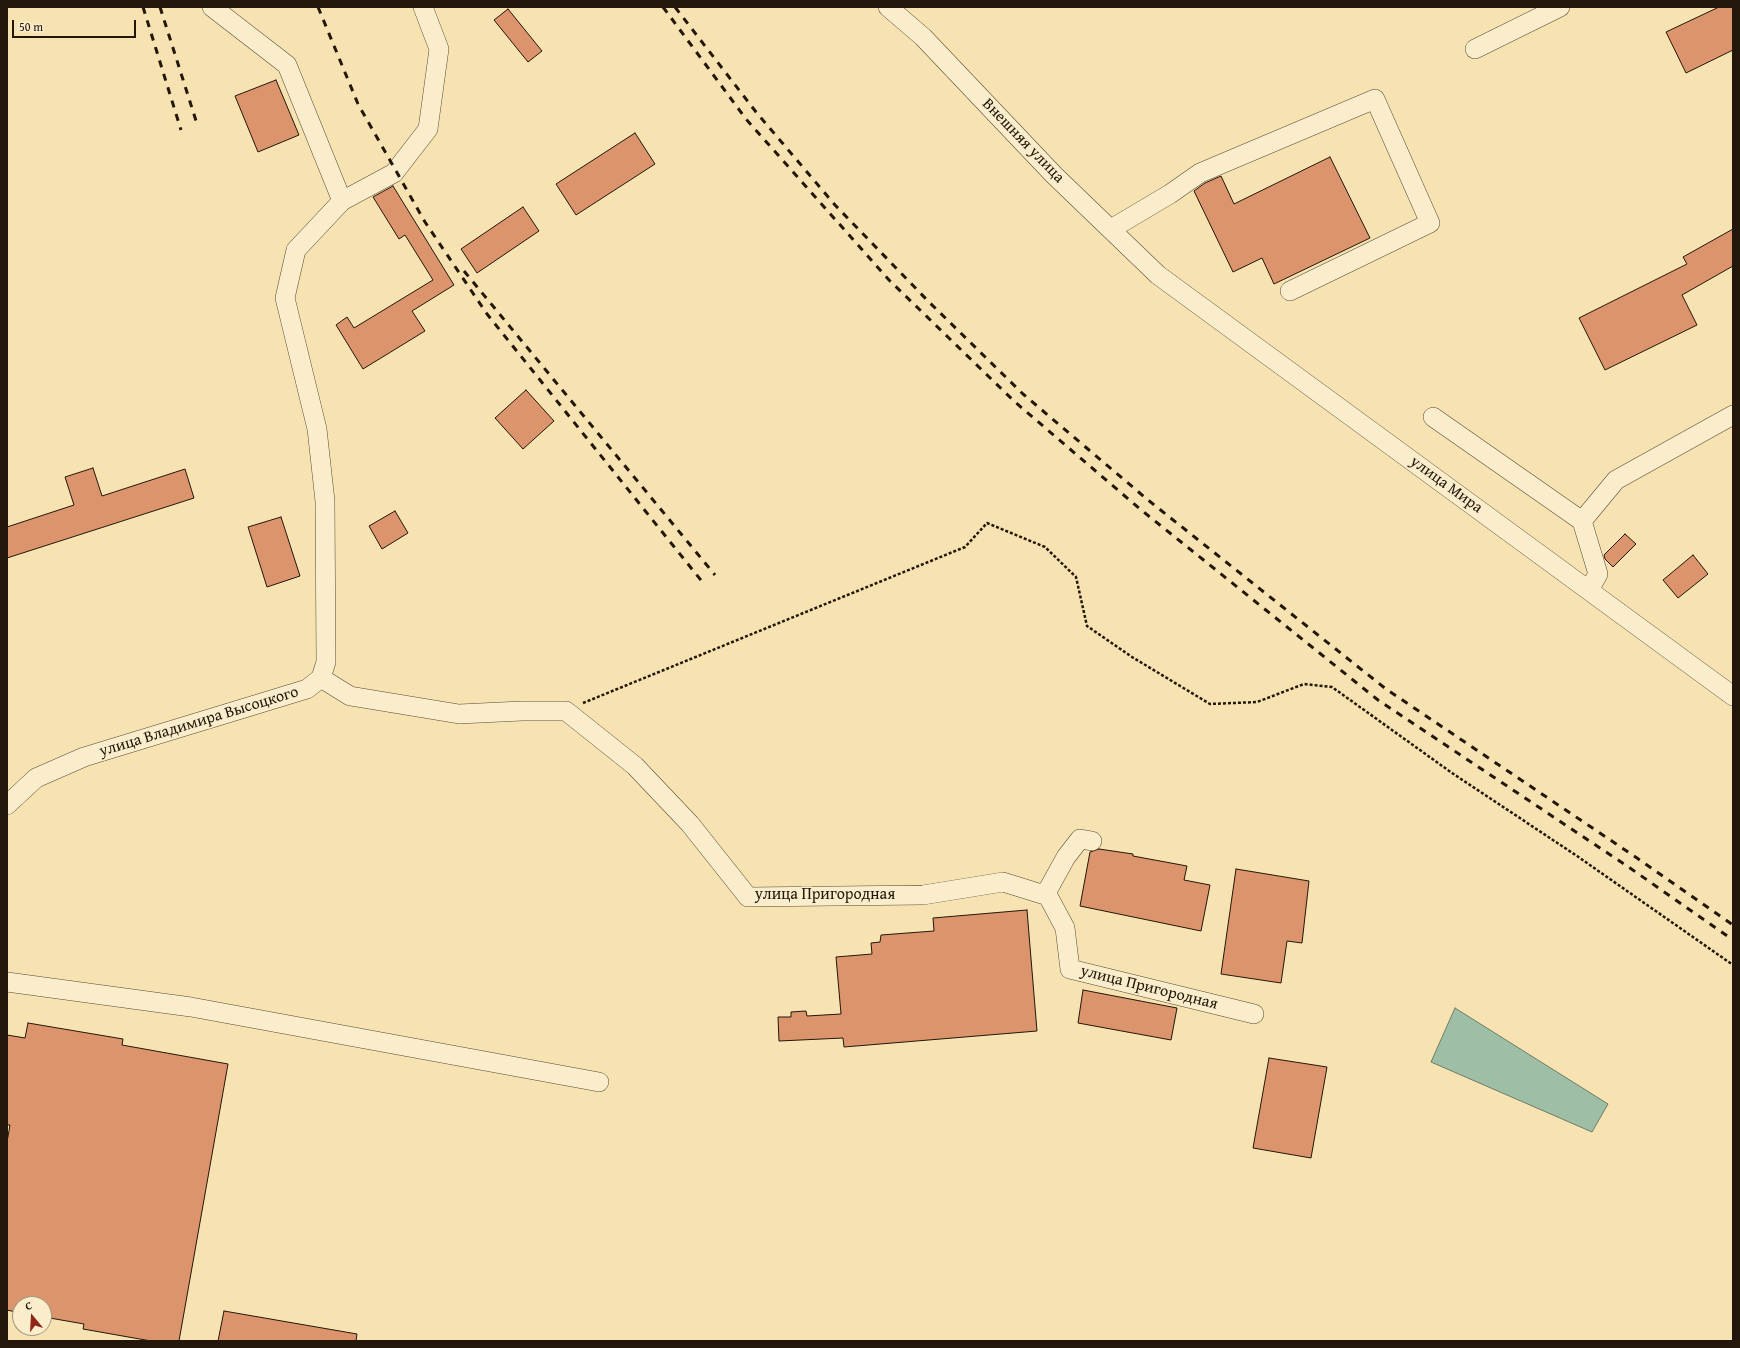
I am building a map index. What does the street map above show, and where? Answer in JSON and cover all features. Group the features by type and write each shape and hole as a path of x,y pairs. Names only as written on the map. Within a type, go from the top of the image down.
{"street":[{"path":"212,7 287,65 342,201"},
{"path":"423,7 439,49 428,129 394,173 342,201 296,250 285,298 316,429 325,501 326,662 321,678 350,696 459,714 522,710 566,711"},
{"name":"Внешняя улица","path":"888,7 923,37 1054,175 1158,275"},
{"path":"1475,49 1560,7"},
{"path":"1111,230 1170,194 1200,173 1375,99 1430,223 1290,291"},
{"name":"улица Мира","path":"1158,275 1589,590 1731,689"},
{"path":"1582,521 1616,480 1733,415"},
{"path":"1433,417 1582,521 1598,574 1589,590"},
{"name":"улица Владимира Высоцкого","path":"7,805 36,778 84,757 307,689 321,678"},
{"name":"улица Пригородная","path":"566,711 635,766 690,824 748,897 923,895 1003,882 1048,896 1065,928 1070,968 1254,1014"},
{"path":"1045,896 1066,857 1080,839 1092,841"},
{"path":"7,982 191,1007 599,1082"}],"path":[{"path":"566,711 965,547 987,523 1045,547 1076,577 1087,626 1132,658 1210,704 1257,702 1304,684 1332,687 1452,773 1577,856 1733,965"}],"shaded area":[{"path":"1455,1008 1608,1104 1592,1132 1431,1062"}],"building":[{"path":"1719,7 1733,7 1733,50 1686,73 1666,32"},
{"path":"508,9 542,51 528,62 494,20"},
{"path":"276,80 299,135 258,152 235,96"},
{"path":"635,133 655,164 576,215 556,184"},
{"path":"1330,157 1370,238 1274,284 1262,258 1233,272 1194,191 1205,183 1221,176 1234,204"},
{"path":"393,186 454,285 412,311 425,331 363,369 336,325 347,317 354,328 433,280 405,235 399,239 373,197"},
{"path":"523,207 539,231 477,273 461,249"},
{"path":"1733,229 1733,266 1682,295 1697,325 1605,370 1579,318 1687,264 1683,257"},
{"path":"526,390 554,421 523,449 495,418"},
{"path":"93,468 102,496 185,469 194,498 7,558 7,527 74,505 65,477"},
{"path":"395,511 408,533 382,549 369,526"},
{"path":"281,517 300,576 267,587 248,527"},
{"path":"1625,534 1636,544 1613,567 1605,559 1604,555"},
{"path":"1693,555 1708,574 1678,598 1663,580"},
{"path":"1099,849 1133,854 1133,856 1187,866 1184,880 1210,885 1201,931 1080,906 1090,852"},
{"path":"1236,869 1309,881 1302,943 1287,941 1281,983 1221,974"},
{"path":"1027,910 1037,1031 844,1047 843,1038 779,1041 778,1017 791,1017 791,1012 806,1011 807,1016 841,1014 836,957 872,954 871,943 880,942 881,935 934,931 933,918"},
{"path":"1083,990 1177,1008 1171,1040 1078,1023"},
{"path":"28,1023 123,1039 122,1045 228,1064 179,1341 151,1341 83,1329 84,1324 52,1318 52,1296 12,1296 12,1311 7,1310 7,1142 10,1125 7,1125 7,1035 25,1038"},
{"path":"1269,1058 1327,1067 1311,1158 1253,1148"},
{"path":"224,1311 357,1334 356,1341 218,1341"}],"railway":[{"path":"143,7 181,130"},
{"path":"160,7 198,127"},
{"path":"318,7 358,104 425,222 487,314 704,584"},
{"path":"663,7 746,119 889,280 1015,402 1140,509 1378,700 1630,868 1733,940"},
{"path":"675,7 756,112 835,205 928,301 1023,394 1148,500 1386,689 1637,858 1733,925"},
{"path":"464,271 715,575"}]}
